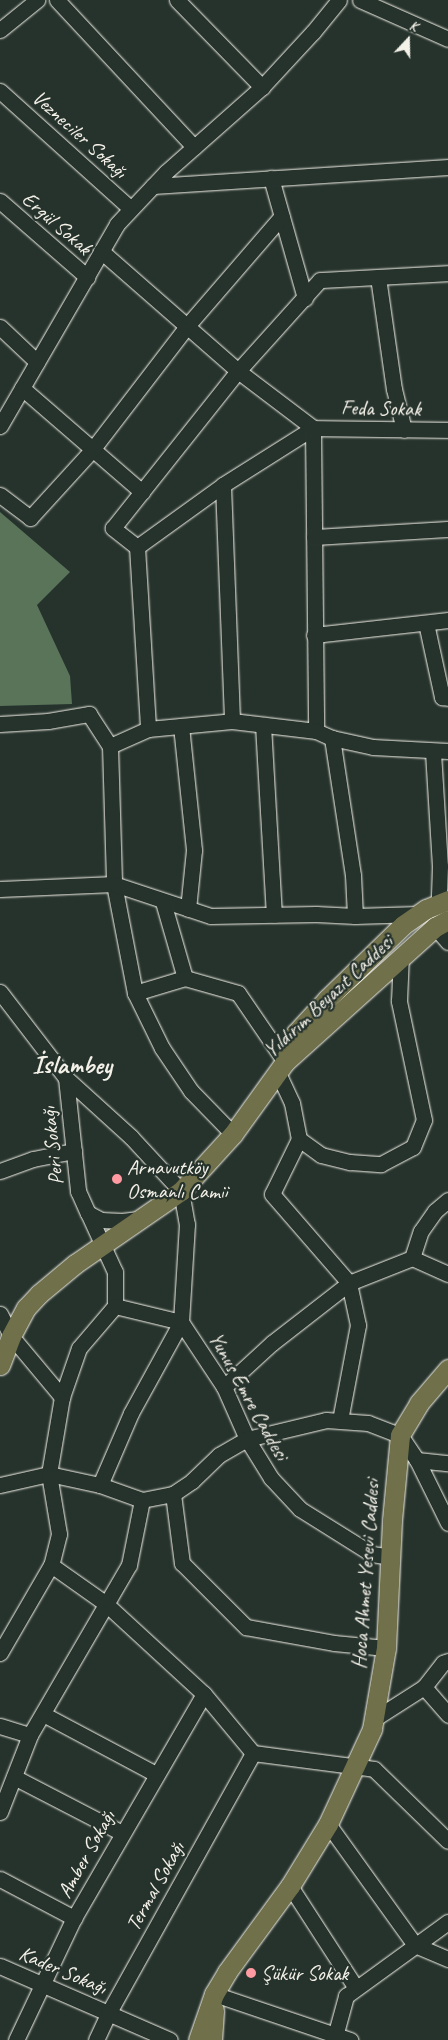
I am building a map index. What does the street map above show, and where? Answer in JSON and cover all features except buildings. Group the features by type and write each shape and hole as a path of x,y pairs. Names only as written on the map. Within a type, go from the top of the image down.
{"main road":[{"path":"281,1067 291,1041 303,1024 403,925 418,914 444,901"},
{"name":"Yıldırım Beyazıt Caddesi","path":"0,1365 10,1336 26,1308 38,1294 102,1245 181,1191 233,1134 281,1067 401,956 441,924"},
{"name":"Hoca Ahmet Yesevi Caddesi","path":"198,2040 214,1994 227,1972 290,1886 328,1824 356,1768 372,1729 386,1648 392,1511 400,1436 419,1403 448,1369"},
{"name":"Hoca Ahmet Yesevi Caddesi","path":"212,2040 214,1994"}],"street":[{"path":"0,30 37,0"},
{"path":"57,0 194,147"},
{"path":"177,0 262,87"},
{"path":"0,426 117,224 194,147 262,87 313,32 339,0"},
{"path":"360,0 448,39"},
{"name":"Vezneciler Sokağı","path":"0,91 131,209"},
{"path":"153,186 448,167"},
{"path":"271,178 305,298"},
{"name":"Ergül Sokak","path":"0,201 87,277"},
{"path":"0,495 30,518 92,450 186,326 282,216"},
{"path":"101,251 238,371 313,428"},
{"path":"148,730 137,547 113,528 238,371 320,280 448,271"},
{"path":"378,277 394,389 404,430"},
{"path":"0,327 37,362"},
{"path":"22,388 142,492"},
{"path":"137,547 223,485 313,428"},
{"path":"313,428 316,731"},
{"name":"Feda Sokak","path":"313,428 448,430"},
{"path":"223,485 232,721"},
{"path":"314,537 448,529"},
{"path":"314,635 448,620"},
{"path":"426,623 442,697 448,698"},
{"path":"0,724 48,721 89,714 110,746 114,884 135,993 162,1048 191,1091 233,1134"},
{"path":"110,746 148,730 232,721 316,731 332,738 373,747 441,751 440,866 444,901"},
{"path":"263,725 274,914"},
{"path":"181,726 194,850 188,909"},
{"path":"332,738 353,875 355,916"},
{"path":"0,889 114,884 163,902 211,916 418,914"},
{"path":"163,902 185,978"},
{"path":"441,924 448,942"},
{"path":"299,1140 321,1155 350,1162 381,1164 413,1147 424,1120 399,1000 401,956"},
{"path":"135,993 185,978 238,993 281,1067 292,1103 299,1140 272,1194 350,1283 358,1325 340,1420"},
{"path":"0,992 66,1078 131,1137 181,1191"},
{"name":"Peri Sokağı","path":"66,1078 78,1191 114,1272 115,1306"},
{"path":"0,1171 33,1159 74,1151"},
{"name":"Yunus Emre Caddesi","path":"181,1191 187,1224 181,1322 224,1387 246,1439 271,1478 300,1509 372,1554 391,1557"},
{"path":"412,1258 421,1232 435,1211 448,1200"},
{"path":"88,1213 101,1220 122,1222 140,1218"},
{"path":"224,1387 272,1342 350,1283 412,1258 448,1274"},
{"path":"0,1653 51,1565 59,1534 49,1474 62,1397 79,1348 115,1306 181,1322 131,1413 100,1485"},
{"path":"0,1314 10,1336 62,1397"},
{"path":"0,1485 49,1474 100,1485 142,1500 173,1494 192,1481 219,1455 246,1439 326,1420 368,1422 400,1436 417,1460 448,1523"},
{"path":"417,1460 448,1463"},
{"path":"173,1494 182,1563 246,1628 334,1643 386,1648"},
{"path":"0,1812 30,1735 129,1566 142,1500"},
{"path":"51,1565 106,1604 204,1694 253,1753 374,1769 448,1841"},
{"path":"374,1719 424,1688 443,1663 448,1660"},
{"path":"424,1688 448,1715"},
{"name":"Amber Sokağı","path":"16,2040 74,1918 204,1694"},
{"path":"43,1714 156,1774"},
{"path":"0,1726 30,1735"},
{"name":"Termal Sokağı","path":"96,2040 109,2012 253,1753"},
{"path":"14,1777 122,1833"},
{"path":"328,1824 415,1946 448,1959"},
{"path":"0,1879 74,1918"},
{"path":"290,1886 356,1988"},
{"path":"334,2038 346,1996 448,1922"},
{"name":"Kader Sokağı","path":"0,1966 170,2040"},
{"path":"214,1994 334,2038 350,2040"}],"green space":[{"path":"0,512 70,572 37,605 70,676 72,704 0,706"}],"place":[{"name":"Arnavutköy Osmanlı Camii","path":"117,1179"},
{"name":"Şükür Sokak","path":"251,1973"}],"district":[{"name":"İslambey","path":"72,1065"}]}
